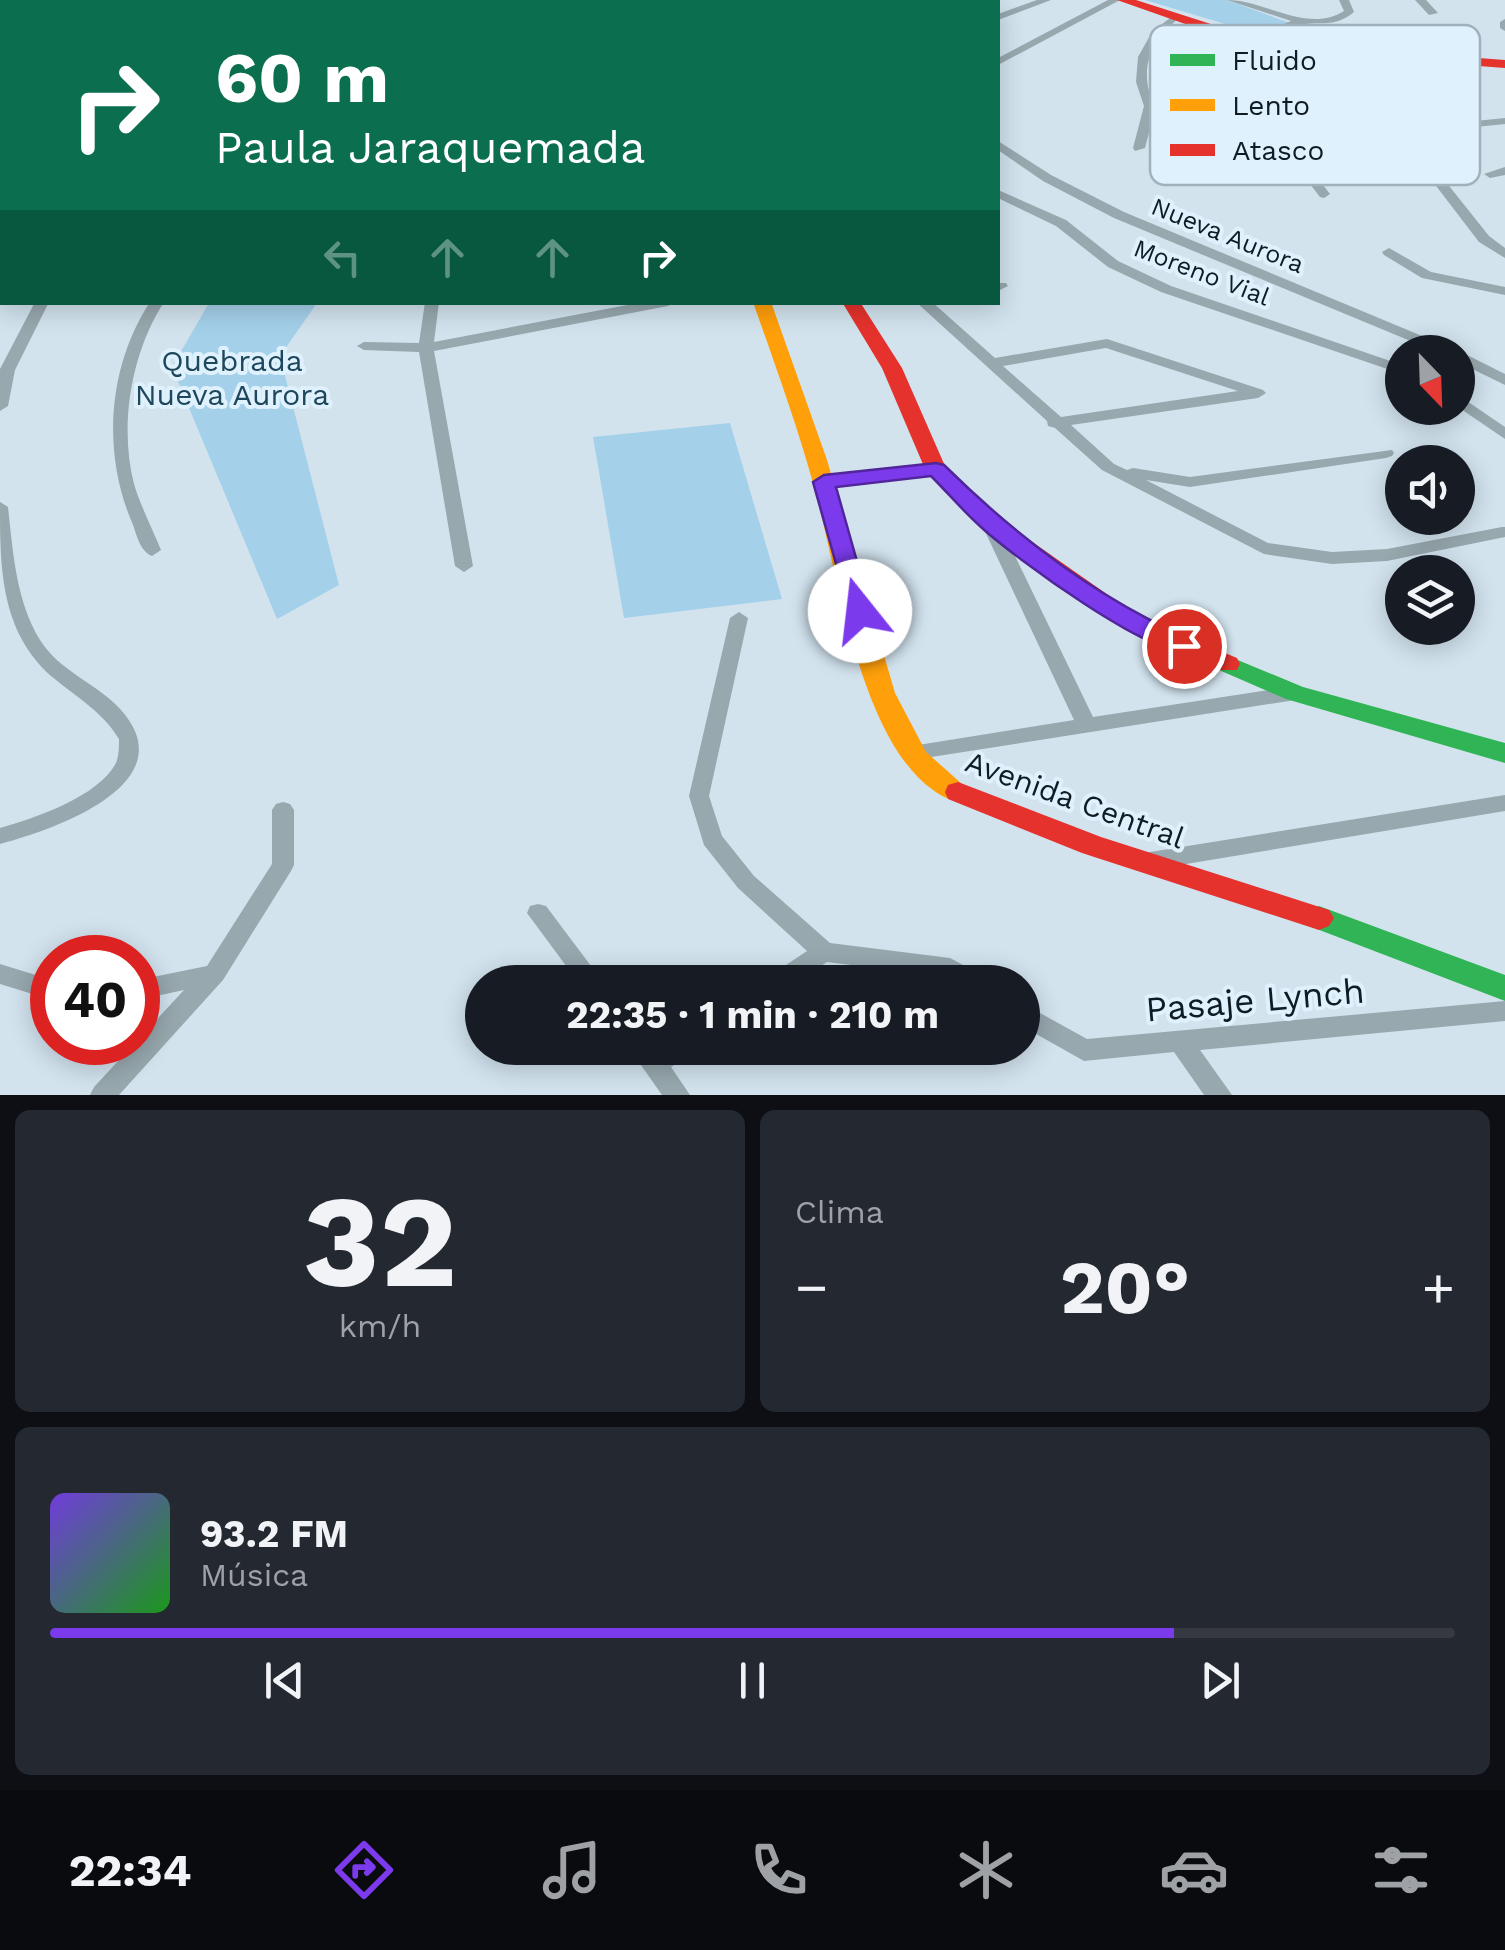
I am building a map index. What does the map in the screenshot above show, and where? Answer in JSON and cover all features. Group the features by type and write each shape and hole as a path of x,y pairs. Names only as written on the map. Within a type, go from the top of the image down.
{"street":[{"path":"1001,14 1046,0"},
{"path":"1000,61 1115,0"},
{"path":"1123,0 1197,25"},
{"path":"1232,0 1302,20 1341,20 1349,12 1344,0"},
{"path":"1420,0 1433,12"},
{"path":"1160,25 1175,17"},
{"path":"1289,25 1302,20"},
{"path":"1139,148 1148,101 1140,79 1142,60 1150,44"},
{"path":"1480,62 1505,64"},
{"name":"Nueva Aurora","path":"1000,146 1047,178 1132,220 1408,335"},
{"path":"1490,174 1505,171"},
{"path":"1317,185 1324,194"},
{"path":"1442,185 1484,239 1505,254"},
{"name":"Moreno Vial","path":"1000,195 1061,223 1113,264 1166,289 1385,364"},
{"path":"1389,252 1427,274 1505,291"},
{"path":"0,406 6,370 38,305"},
{"path":"152,550 123,471 124,396 139,332 156,305"},
{"path":"431,305 426,348 464,566"},
{"name":"Avenida Central","path":"763,305 824,482 868,644 894,721 930,775 956,791 1092,844 1392,943 1504,993"},
{"path":"853,305 892,368 936,469 990,524 1133,624 1295,693 1505,753"},
{"path":"929,305 1054,423 1108,467 1264,548 1332,558 1387,555 1502,532"},
{"path":"364,346 426,348 623,306"},
{"path":"993,364 1116,344 1256,390 1254,396 1054,423"},
{"path":"1475,365 1505,380"},
{"path":"1475,412 1505,434"},
{"path":"1108,467 1190,482 1385,453"},
{"path":"824,482 936,469"},
{"path":"0,507 5,564 20,618 37,651 119,719 128,737 128,757 118,777 65,816 0,836"},
{"path":"990,524 1087,726"},
{"path":"739,618 699,796 712,839 746,882 824,952 926,965"},
{"path":"912,753 1295,693"},
{"path":"1150,861 1505,804"},
{"path":"103,1095 215,974 283,865 283,810"},
{"path":"538,913 578,965"},
{"path":"804,965 824,952"},
{"path":"0,974 30,983"},
{"path":"160,985 215,974"},
{"name":"Pasaje Lynch","path":"1040,1023 1084,1050 1181,1043 1504,993"},
{"path":"1181,1043 1219,1095"},
{"path":"655,1065 677,1095"}],"green space":[{"path":"1145,0 1227,0 1290,23 1228,25"},
{"name":"Quebrada Nueva Aurora","path":"208,305 316,305 280,356 339,585 277,619 172,367"},
{"path":"730,423 782,599 624,618 593,437"}],"traffic: fast":[{"path":"1228,664 1295,693 1505,753"},
{"path":"1319,918 1505,988"}],"traffic: slow":[{"path":"763,305 817,460 883,693 912,753 932,775 958,792"}],"traffic: jam":[{"path":"1123,0 1201,25"},
{"path":"1480,62 1505,64"},
{"path":"853,305 892,368 936,469 990,523 1133,624 1228,664"},
{"path":"958,792 1092,845 1319,918"}],"route":[{"path":"860,611 824,482 936,469 990,524 1070,582 1133,624 1184,646"}]}
